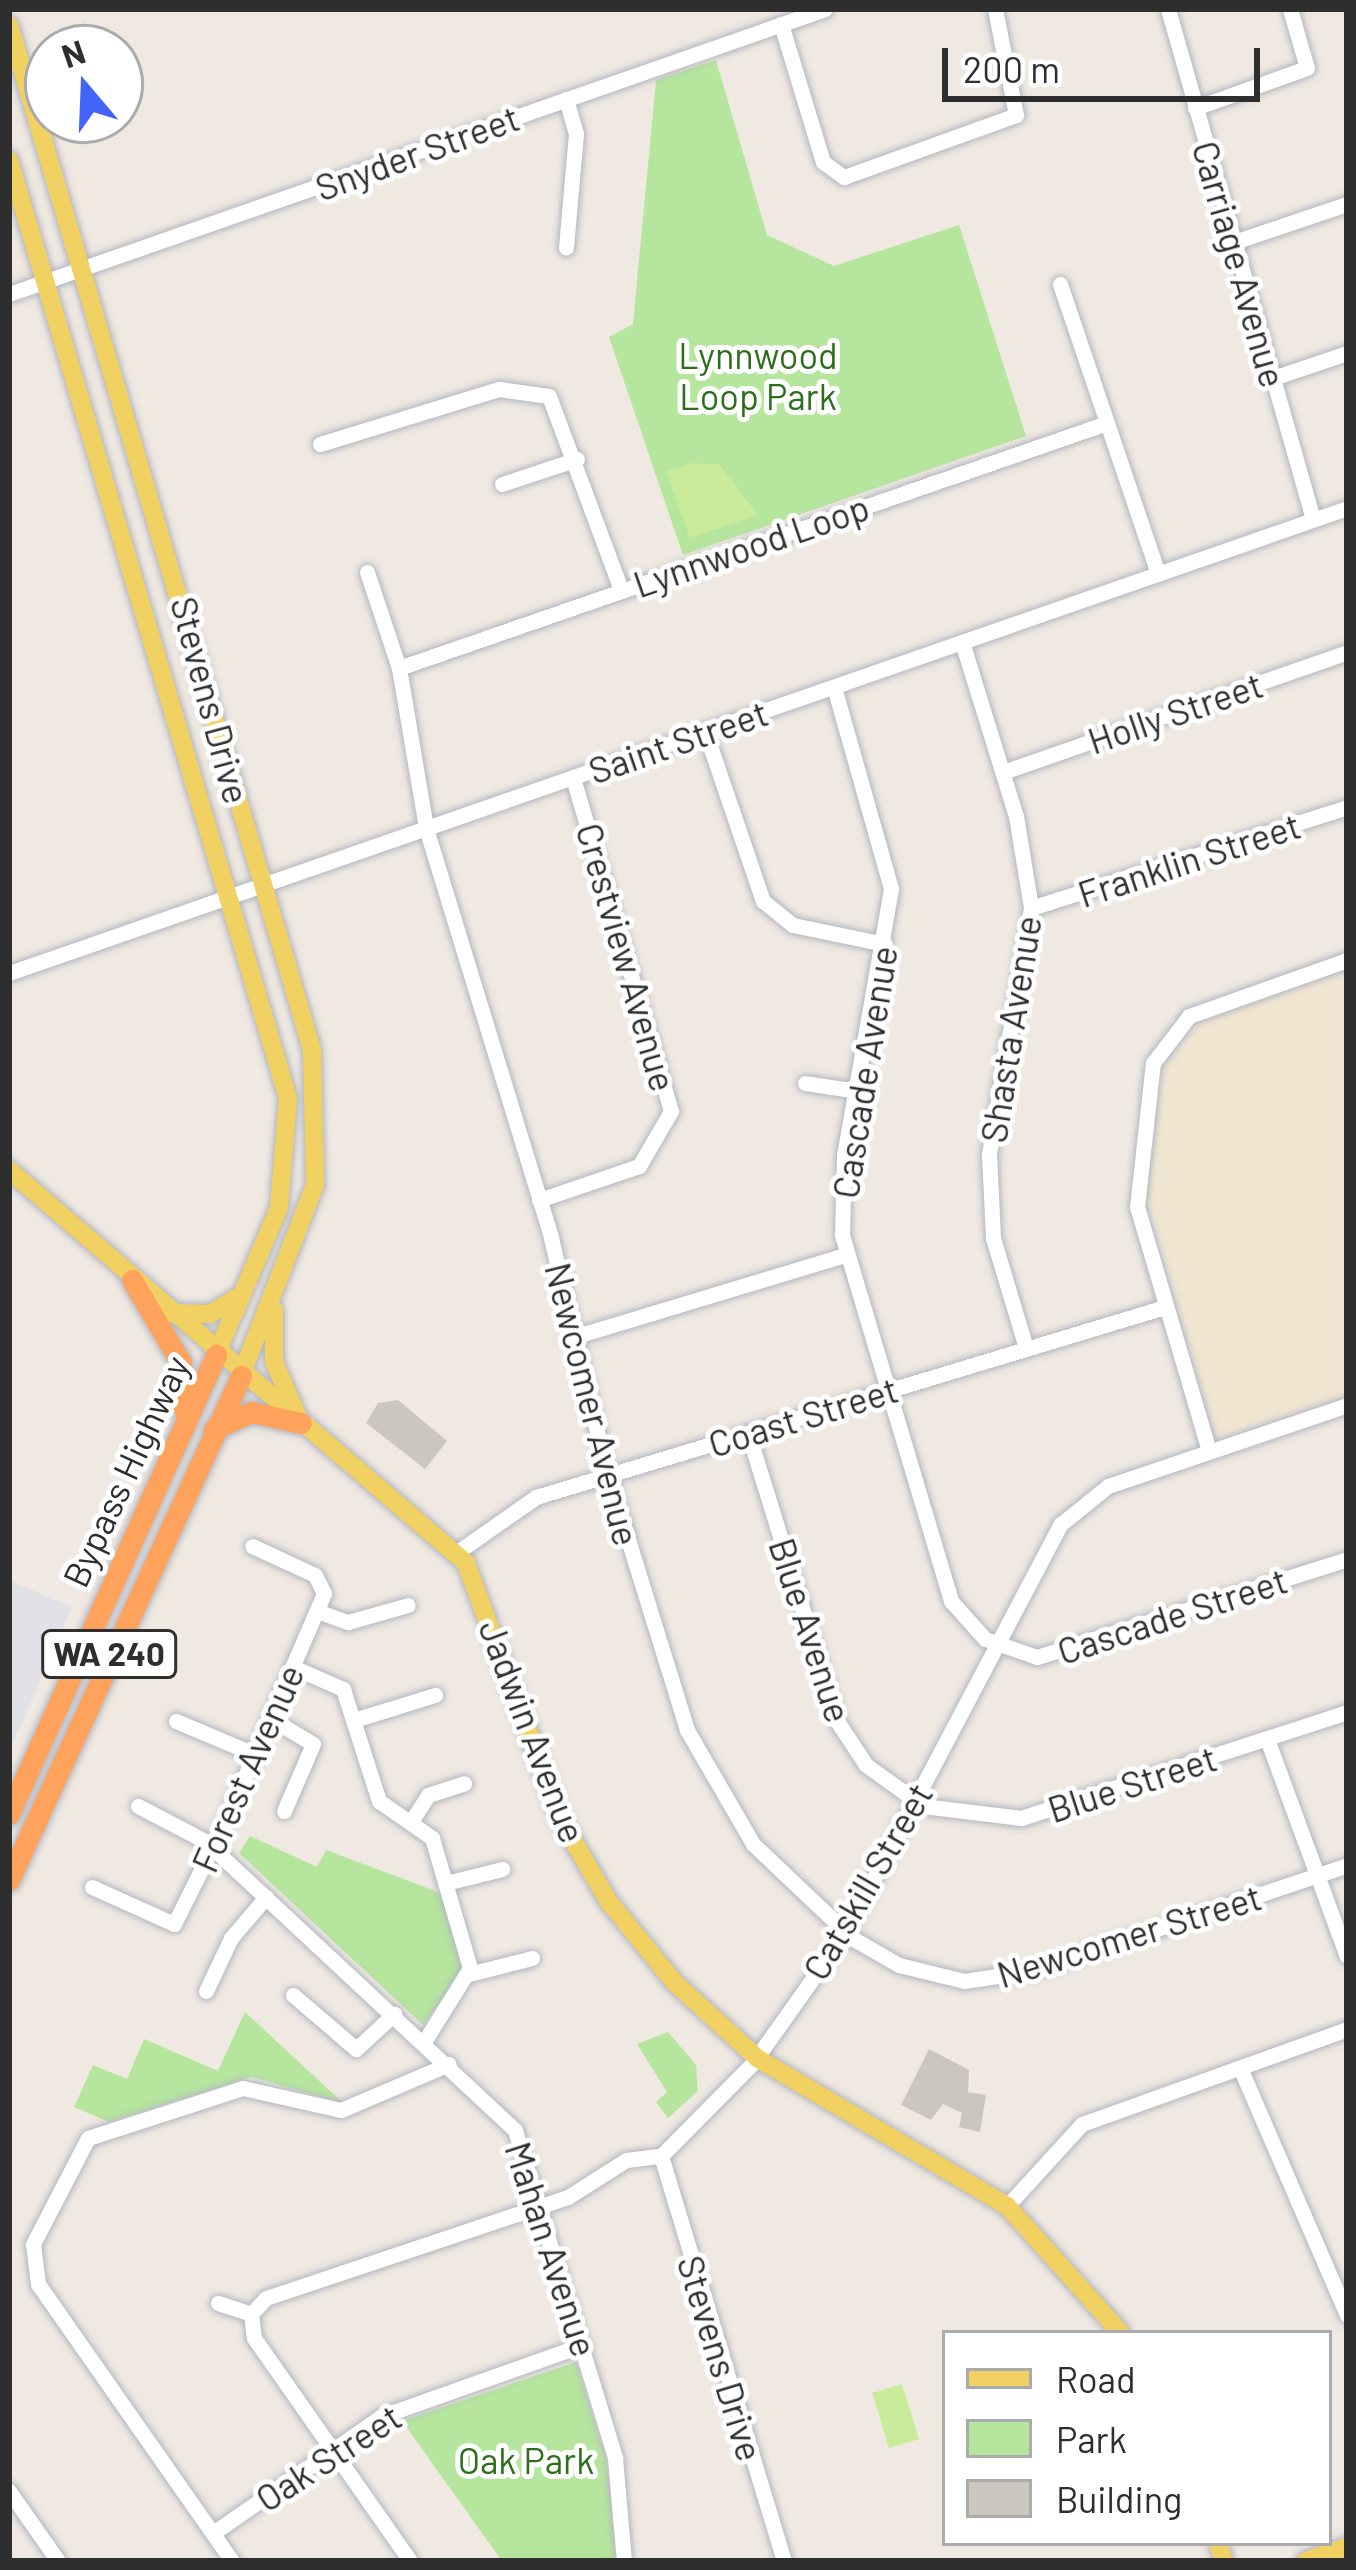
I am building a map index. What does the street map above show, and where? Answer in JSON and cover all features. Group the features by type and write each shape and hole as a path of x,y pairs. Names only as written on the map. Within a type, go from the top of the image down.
{"highway":[{"name":"WA 240","path":"132,1280 181,1363 181,1432"},
{"name":"Bypass Highway","path":"9,1814 216,1355"},
{"name":"Bypass Highway","path":"9,1880 241,1376"},
{"path":"214,1430 251,1412 301,1423"}],"main road":[{"name":"Stevens Drive","path":"9,25 312,1050 320,1115 309,1211 241,1376"},
{"name":"Stevens Drive","path":"9,160 49,281 290,1114 284,1189 246,1292 216,1355"},
{"name":"WA 240","path":"9,1170 216,1355"},
{"path":"170,1313 214,1312 246,1292"},
{"path":"275,1299 274,1362 301,1423"},
{"name":"Jadwin Avenue","path":"216,1355 456,1553 486,1605 542,1777 582,1860 638,1942 757,2058 1006,2206 1118,2330"},
{"path":"1306,2561 1347,2547"}],"street":[{"name":"Snyder Street","path":"9,294 825,9"},
{"path":"782,24 823,162 844,177 1016,115 995,9"},
{"name":"Carriage Avenue","path":"1168,9 1313,519"},
{"path":"1195,108 1307,68 1290,9"},
{"path":"566,99 576,133 566,248"},
{"path":"1234,242 1347,204"},
{"path":"1060,284 1158,574"},
{"path":"1273,378 1347,353"},
{"path":"320,444 525,389 556,401 621,590"},
{"name":"Lynnwood Loop","path":"399,668 1106,423"},
{"path":"502,484 577,459"},
{"name":"Saint Street","path":"9,973 1347,508"},
{"path":"367,572 399,668 426,828"},
{"name":"Shasta Avenue","path":"962,642 1003,772 1031,908 989,1155 993,1238 1026,1348"},
{"name":"Holly Street","path":"1003,772 1347,652"},
{"name":"Cascade Avenue","path":"834,687 885,848 885,944 840,1189 845,1255 951,1601 996,1645"},
{"path":"705,731 763,901 793,925 885,944"},
{"name":"Crestview Avenue","path":"539,1200 639,1166 671,1111 574,777"},
{"name":"Franklin Street","path":"1031,908 1347,807"},
{"name":"Newcomer Avenue","path":"426,828 539,1200 608,1476 702,1764 772,1868 845,1933"},
{"path":"1209,1451 1165,1307 1135,1163 1153,1064 1189,1016 1347,961"},
{"path":"805,1083 857,1091"},
{"path":"570,1338 845,1255"},
{"name":"Coast Street","path":"456,1553 505,1510 1165,1307"},
{"name":"Catskill Street","path":"661,2156 757,2058 845,1933 996,1645 1077,1507 1108,1486 1347,1405"},
{"name":"Blue Avenue","path":"748,1433 837,1721 866,1765 914,1801"},
{"path":"252,1546 319,1577 317,1611 353,1622 408,1605"},
{"name":"Cascade Street","path":"996,1645 1057,1654 1347,1559"},
{"name":"Forest Avenue","path":"92,1887 173,1924 213,1848 317,1611"},
{"path":"292,1667 340,1686 379,1801 428,1830 469,1974"},
{"path":"354,1720 435,1695"},
{"name":"Blue Street","path":"914,1801 981,1820 1022,1818 1347,1712"},
{"path":"270,1718 314,1744 284,1811"},
{"path":"176,1721 254,1754"},
{"path":"1267,1739 1312,1876 1347,1956"},
{"path":"412,1820 426,1797 464,1783"},
{"name":"Mahan Avenue","path":"138,1806 213,1848 515,2130 542,2206 615,2458 624,2561"},
{"name":"Newcomer Street","path":"845,1933 913,1970 999,1979 1347,1865"},
{"path":"446,1883 502,1869"},
{"path":"206,1991 231,1938 266,1897"},
{"path":"424,2042 469,1974 532,1958"},
{"path":"293,1995 356,2049 394,2014"},
{"path":"1006,2206 1082,2124 1347,2029"},
{"path":"232,2561 41,2289 33,2244 88,2138 243,2088 334,2111 449,2064"},
{"path":"1241,2070 1347,2315"},
{"path":"251,2314 266,2298 542,2206 621,2162 661,2156"},
{"name":"Stevens Drive","path":"661,2156 784,2561"},
{"path":"218,2303 251,2314"},
{"path":"251,2314 254,2338 410,2561"},
{"name":"Oak Street","path":"213,2533 396,2409 584,2345"},
{"path":"9,2492 58,2561"}],"shaded area":[{"path":"1347,972 1347,1395 1216,1437 1146,1188 1164,1065 1202,1021"},
{"path":"9,1580 72,1607 9,1753"}],"green space":[{"name":"Lynnwood Loop Park","path":"716,60 767,235 834,266 959,225 1026,436 683,555 609,337 633,324 656,80"},
{"path":"693,463 719,464 758,515 690,538 666,471"},
{"path":"250,1836 317,1867 326,1850 441,1893 465,1971 423,2025 239,1853"},
{"path":"245,2012 343,2103 251,2077 109,2122 74,2107 93,2065 127,2079 144,2039 218,2071"},
{"path":"668,2032 696,2065 698,2091 668,2118 656,2102 667,2092 637,2044"},
{"name":"Oak Park","path":"576,2362 607,2462 616,2561 502,2561 402,2421"},
{"path":"902,2384 919,2439 889,2448 872,2393"}],"building":[{"path":"398,1400 447,1441 425,1469 366,1423 378,1403"},
{"path":"929,2049 969,2070 968,2092 986,2095 980,2132 959,2127 962,2113 943,2104 931,2120 901,2105"}]}
